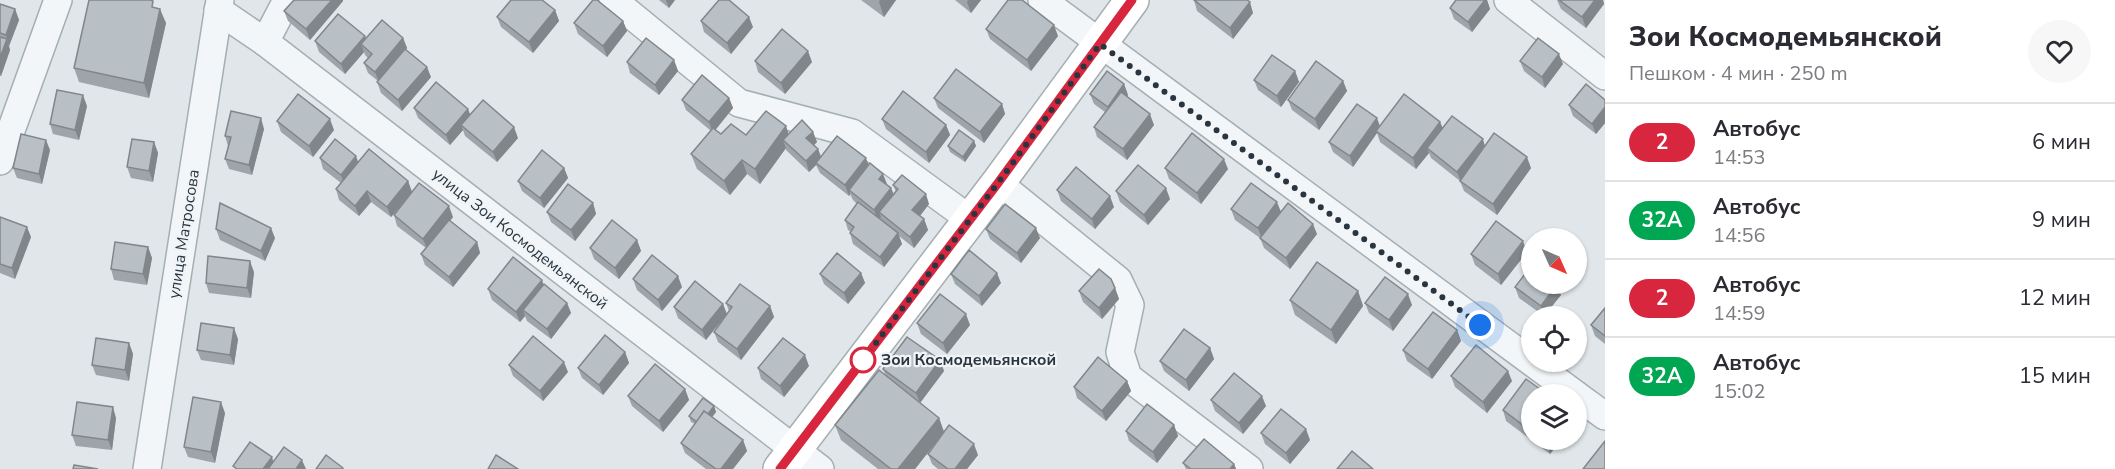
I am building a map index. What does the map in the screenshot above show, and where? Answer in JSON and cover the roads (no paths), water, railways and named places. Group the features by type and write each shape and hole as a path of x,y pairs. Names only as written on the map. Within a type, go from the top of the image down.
{"main road":[{"path":"798,463 970,220 1132,0"}],"street":[{"path":"0,161 58,0"},
{"path":"265,42 287,0"},
{"path":"613,0 738,103 852,133 970,220"},
{"path":"1042,0 1561,384"},
{"path":"1508,0 1605,76"},
{"name":"улица Зои Космодемьянской","path":"219,5 798,463"},
{"name":"улица Матросова","path":"147,469 219,5"},
{"path":"998,183 1118,280 1130,305 1120,351 1128,377 1249,469"},
{"path":"1587,403 1605,416"}],"place":[{"name":"Зои Космодемьянской","path":"863,360"}]}
